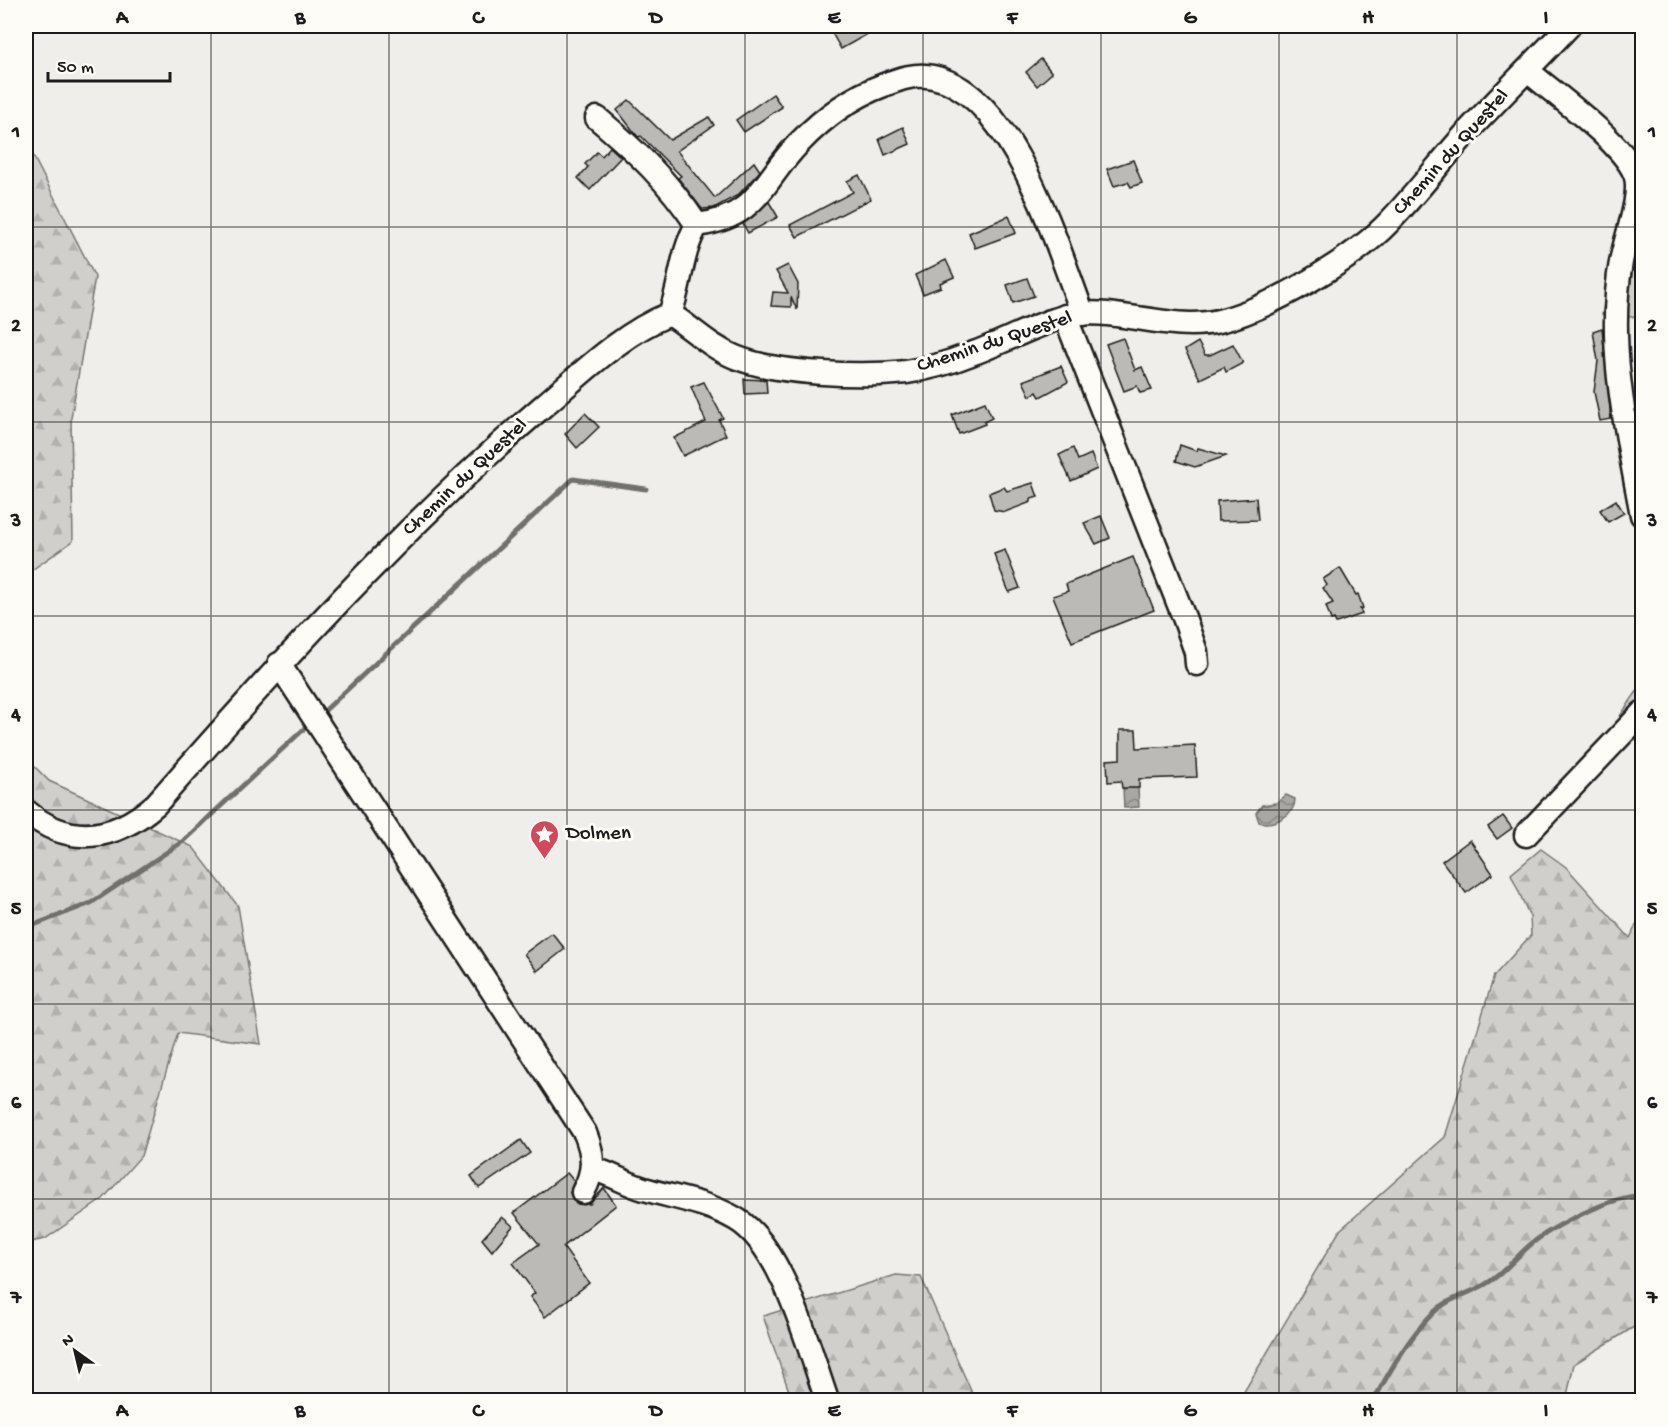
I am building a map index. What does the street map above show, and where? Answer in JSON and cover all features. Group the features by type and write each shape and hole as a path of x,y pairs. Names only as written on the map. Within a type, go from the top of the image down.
{"street":[{"name":"Chemin du Questel","path":"26,811 51,827 80,836 99,835 127,826 156,804 279,664 393,546 511,435 629,337 653,321 670,314 716,348 749,362 789,370 864,373 907,372 929,367 970,355 1074,315 1177,325 1200,324 1245,313 1282,297 1338,262 1387,224 1467,132 1569,26"},
{"path":"1528,71 1626,156 1636,177 1638,187 1626,233 1616,307 1622,388 1642,515"},
{"path":"697,225 715,223 744,208 760,195 796,145 829,115 848,102 889,83 920,75 930,76 961,89 982,108 1013,148 1027,174 1074,315 1197,652 1197,664"},
{"path":"597,118 649,163 697,225"},
{"path":"670,314 679,291 687,244 697,225"},
{"path":"279,664 585,1133 593,1158 593,1169 583,1192"},
{"path":"1526,835 1642,713"},
{"path":"593,1169 624,1183 711,1208 736,1218 749,1228 771,1254 794,1306 827,1401"}],"green space":[{"path":"26,142 95,277 71,418 73,541 26,574"},
{"path":"1642,186 1642,318 1602,314 1617,239"},
{"path":"1642,684 1642,748 1620,716"},
{"path":"26,758 49,781 193,847 238,906 261,1044 178,1033 141,1156 103,1199 45,1239 26,1243"},
{"path":"1541,849 1566,867 1630,938 1642,912 1642,1322 1574,1364 1566,1400 1239,1400 1340,1230 1445,1137 1494,976 1531,935 1530,917 1511,874"},
{"path":"896,1275 921,1277 975,1400 792,1400 763,1316"}],"water":[{"path":"1123,788 1138,788 1139,807 1124,808"},
{"path":"1286,795 1295,799 1287,815 1277,821 1259,822 1256,813 1262,805 1276,803"}],"building":[{"path":"828,26 882,26 841,49"},
{"path":"1041,59 1052,73 1037,86 1026,72"},
{"path":"773,94 782,107 744,132 736,120"},
{"path":"629,100 670,140 709,117 714,125 677,151 715,198 754,162 760,171 738,195 714,208 702,209 678,178 681,176 641,136 638,137 617,110"},
{"path":"903,127 910,144 885,155 879,139"},
{"path":"610,147 621,157 590,190 578,178 588,167 585,164 597,152 602,156"},
{"path":"1133,160 1142,183 1131,187 1128,182 1114,186 1107,169"},
{"path":"859,175 871,199 797,237 790,225 853,192 847,181"},
{"path":"769,202 778,217 748,233 743,224"},
{"path":"1009,216 1016,233 975,248 969,233"},
{"path":"946,260 954,277 940,283 941,287 923,294 915,275"},
{"path":"788,265 798,284 797,310 791,297 791,307 771,306 773,292 788,293 776,271"},
{"path":"1027,278 1034,296 1013,303 1007,285"},
{"path":"1602,328 1611,419 1600,421 1594,392 1598,361 1593,331"},
{"path":"1123,338 1135,370 1142,367 1152,390 1140,393 1137,386 1124,391 1106,344"},
{"path":"1198,342 1205,355 1210,355 1233,344 1243,363 1226,372 1224,367 1200,379 1185,350"},
{"path":"1061,366 1068,382 1040,397 1037,392 1030,396 1023,381"},
{"path":"744,379 766,380 767,393 745,394"},
{"path":"704,382 723,418 719,420 726,435 683,456 674,438 706,422 691,387"},
{"path":"985,402 992,418 984,422 985,424 959,434 952,415"},
{"path":"585,413 599,427 577,448 565,434"},
{"path":"1180,445 1197,451 1198,448 1226,456 1195,467 1176,461"},
{"path":"1073,448 1078,460 1091,454 1097,469 1071,481 1059,455"},
{"path":"1033,483 1038,497 1031,499 1031,502 1005,512 994,510 989,493 1004,487 1007,491"},
{"path":"1256,498 1258,520 1218,521 1217,501"},
{"path":"1616,500 1624,513 1608,522 1600,510"},
{"path":"1101,516 1110,538 1096,544 1084,523"},
{"path":"1005,550 1020,588 1009,592 994,554"},
{"path":"1133,557 1154,610 1072,642 1053,596 1068,591 1066,584"},
{"path":"1340,568 1356,595 1358,594 1363,608 1360,609 1362,614 1336,623 1334,619 1331,620 1326,606 1333,603 1323,588 1327,585 1323,579"},
{"path":"1120,730 1136,730 1137,748 1195,745 1197,777 1139,779 1139,788 1122,788 1121,781 1108,782 1107,760 1120,759"},
{"path":"1503,816 1512,828 1497,839 1488,827"},
{"path":"1470,840 1493,874 1466,893 1442,861"},
{"path":"552,933 565,949 537,971 524,954"},
{"path":"521,1140 530,1153 479,1188 471,1176"},
{"path":"567,1173 574,1181 570,1193 576,1204 590,1204 604,1188 616,1205 563,1247 589,1283 545,1317 530,1297 535,1293 513,1263 539,1244 514,1213"},
{"path":"502,1217 513,1226 492,1251 482,1239"}],"waterway":[{"path":"1642,285 1640,293 1642,298"},
{"path":"320,715 573,479 646,489"},
{"path":"26,928 91,903 182,842 304,729"},
{"path":"1374,1400 1408,1343 1424,1322 1439,1308 1489,1282 1530,1245 1553,1229 1616,1200 1642,1196"}],"place":[{"name":"Dolmen","path":"545,860"}]}
